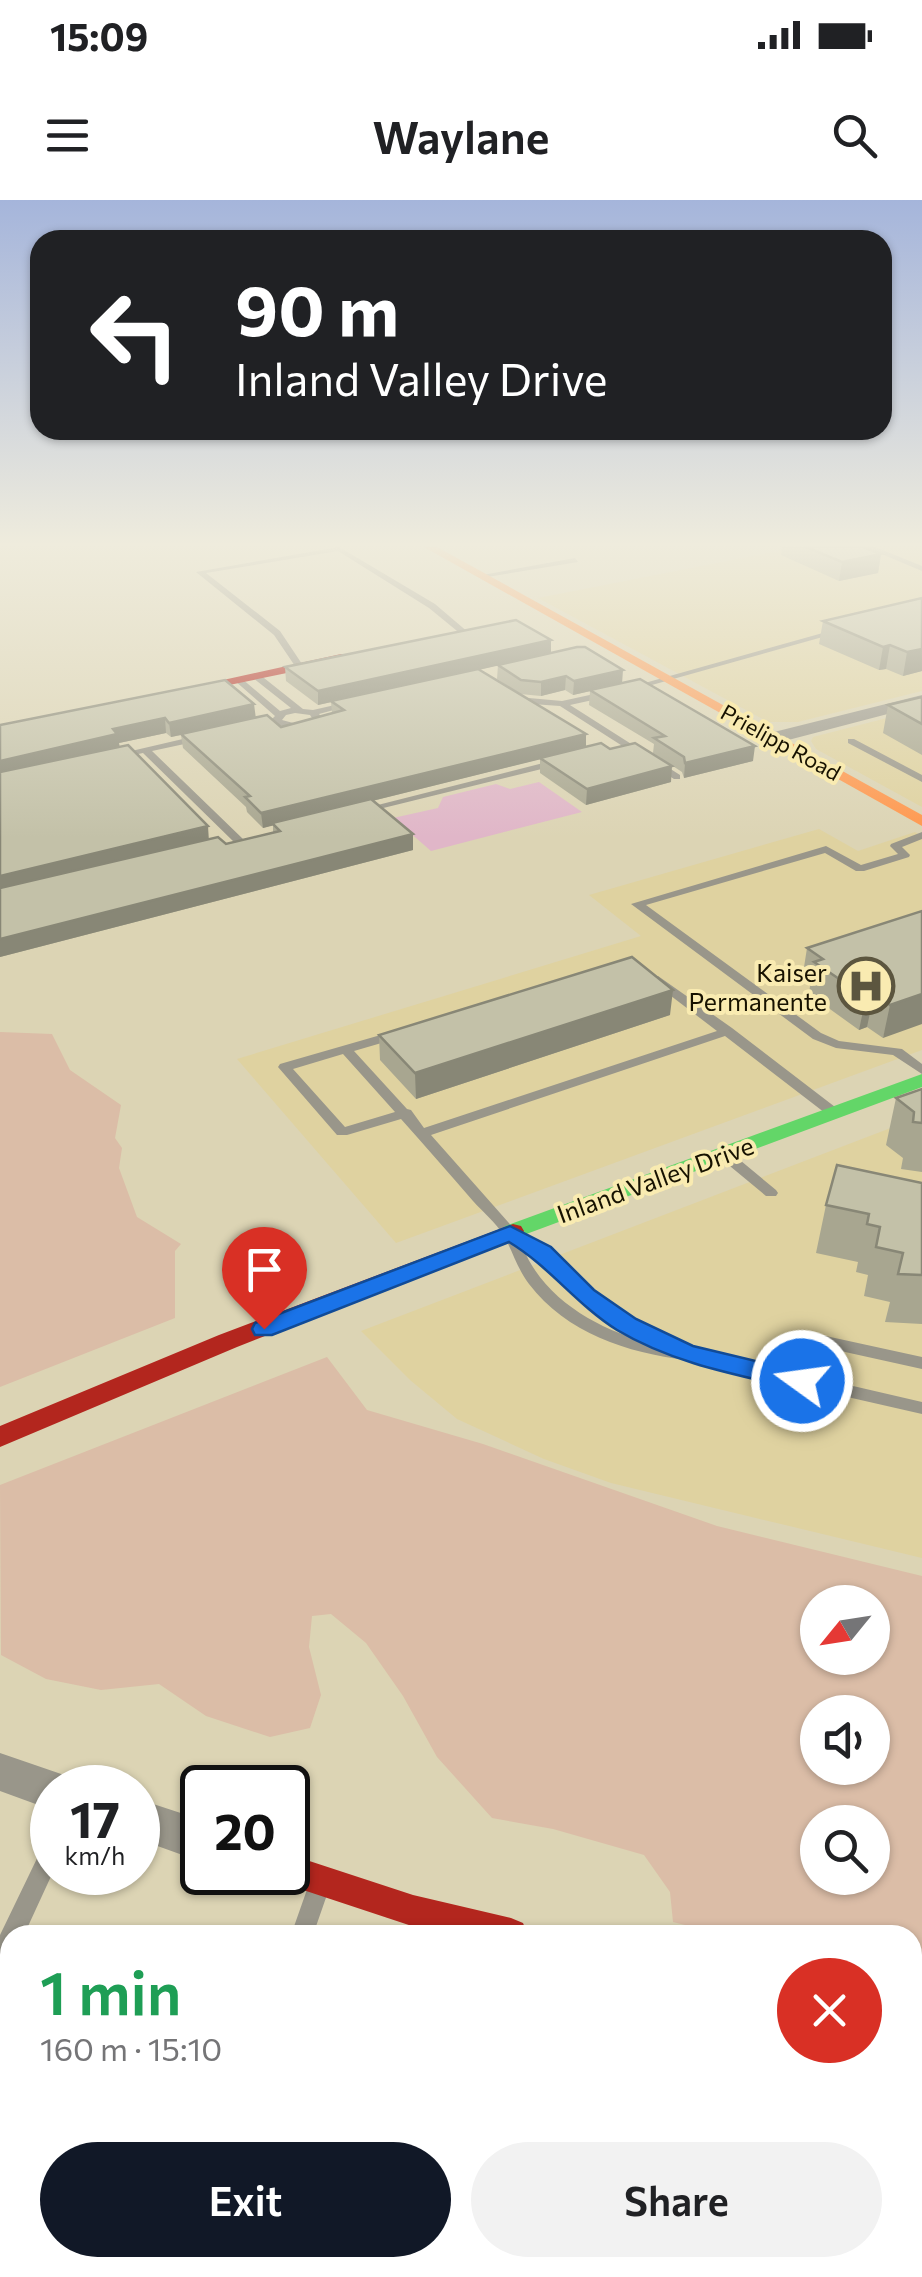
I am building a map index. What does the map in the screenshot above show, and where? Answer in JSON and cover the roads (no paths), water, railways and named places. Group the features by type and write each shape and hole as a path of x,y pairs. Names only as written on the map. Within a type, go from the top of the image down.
{"street":[{"name":"Prielipp Road","path":"604,644 922,822"},
{"path":"146,698 373,652"},
{"path":"773,738 917,705"},
{"name":"Inland Valley Drive","path":"0,1437 98,1394 510,1233 922,1078"},
{"path":"0,1772 30,1782"},
{"path":"310,1877 413,1912 469,1925"}],"lane":[{"path":"284,644 300,667"},
{"path":"511,697 532,704 562,704 798,644"},
{"path":"247,678 299,710 312,713 368,701"},
{"path":"247,678 274,720 287,726 307,725 316,720 312,713"},
{"path":"562,704 677,777"},
{"path":"274,720 299,710"},
{"path":"110,758 220,734"},
{"path":"851,741 922,779"},
{"path":"607,750 626,745"},
{"path":"146,750 239,841"},
{"path":"355,812 568,760"},
{"path":"922,835 895,846 922,864"},
{"path":"221,846 258,836"},
{"path":"905,854 860,869 826,849 637,904 817,1036 836,1044 897,1052 922,1078"},
{"path":"646,971 834,1113"},
{"path":"406,1113 342,1132 286,1067 421,1027"},
{"path":"424,1133 728,1031"},
{"path":"346,1049 510,1233 542,1252 603,1310 686,1354"},
{"path":"724,1154 770,1193"},
{"path":"510,1233 518,1262 565,1310 623,1342 652,1352 686,1354 922,1408"},
{"path":"802,1381 812,1339 922,1362"},
{"path":"306,1925 321,1881"},
{"path":"17,1925 31,1895"}],"place":[{"name":"Kaiser Permanente","path":"866,986"}]}
